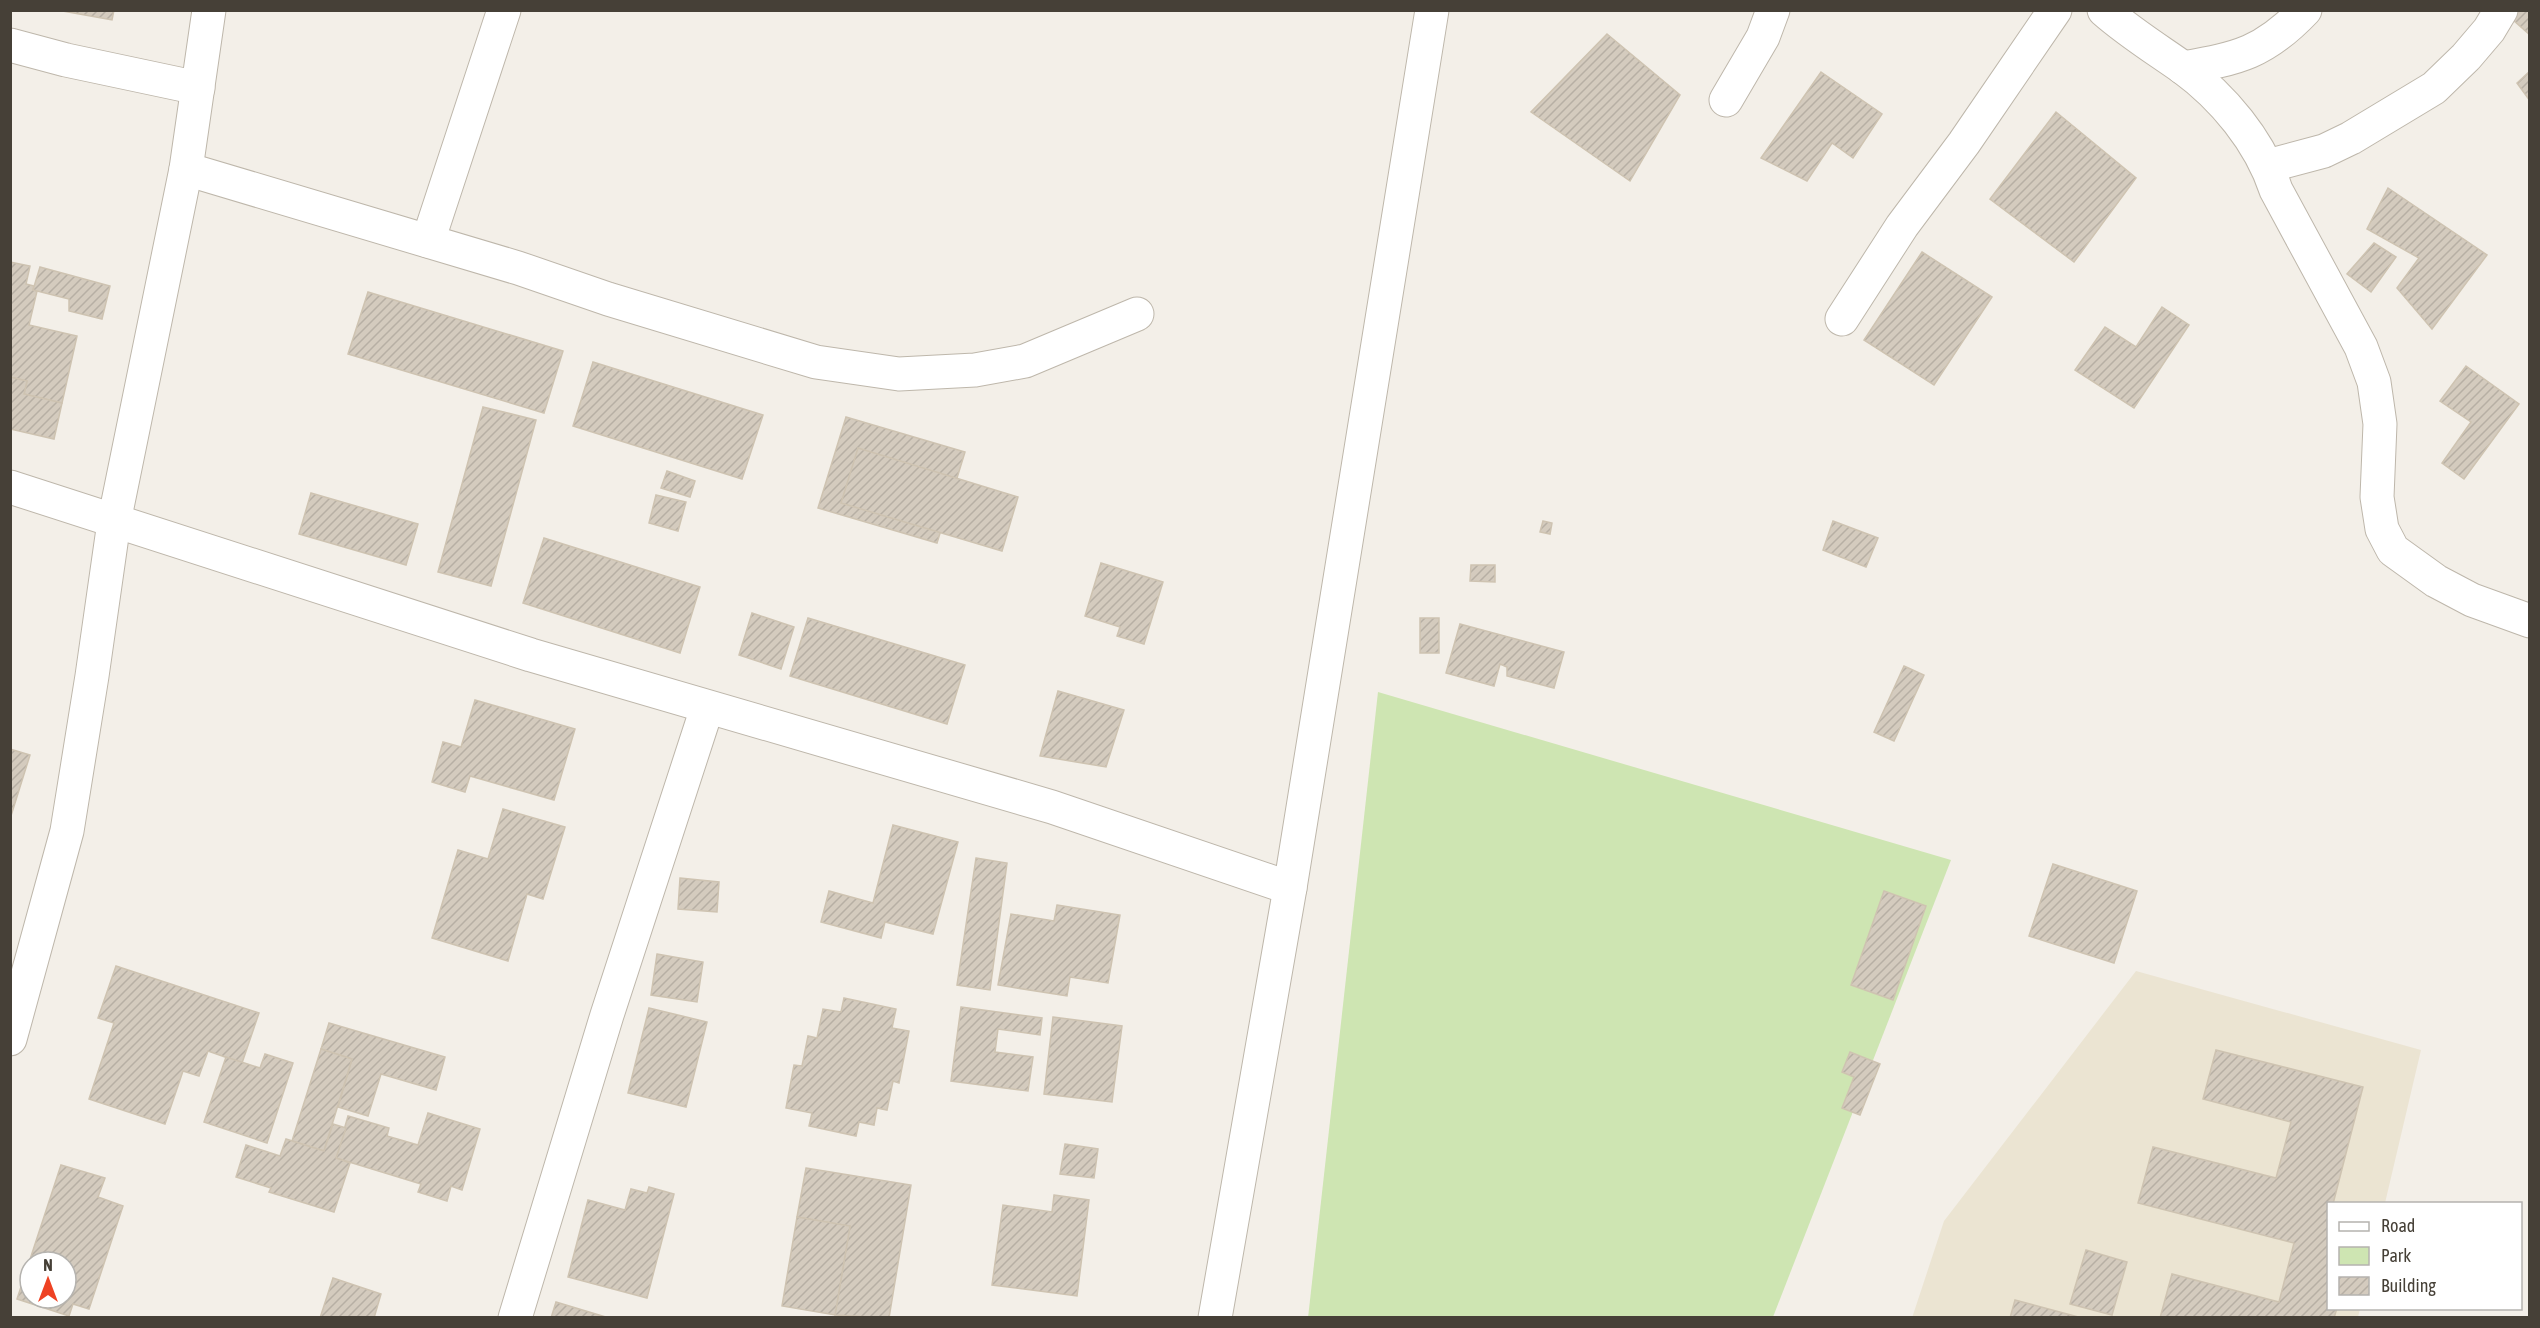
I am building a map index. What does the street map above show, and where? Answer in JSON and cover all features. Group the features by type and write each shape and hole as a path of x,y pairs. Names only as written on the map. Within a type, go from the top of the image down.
{"street":[{"path":"10,1039 67,831 114,522 186,169 209,10"},
{"path":"428,241 504,10"},
{"path":"1215,1317 1290,888 1432,10"},
{"path":"1726,100 1763,37 1773,10"},
{"path":"1842,319 1902,226 1964,143 2055,10"},
{"path":"2104,10 2134,36 2183,68 2221,100 2268,166 2276,190 2361,347 2374,382 2380,424 2377,496 2382,529 2393,550 2436,580 2472,600 2529,621"},
{"path":"2183,68 2234,59 2273,40 2305,10"},
{"path":"2268,166 2324,151 2351,138 2434,88 2466,57 2489,30 2501,10"},
{"path":"10,45 66,60 198,88"},
{"path":"186,169 518,268 608,299 816,362 899,374 975,370 1025,361 1137,314"},
{"path":"10,487 531,655 1052,807 1290,888"},
{"path":"514,1317 607,1015 707,708"}],"shaded area":[{"path":"2136,971 2421,1050 2385,1202 2327,1202 2327,1310 2360,1310 2358,1317 1912,1318 1944,1221"}],"green space":[{"path":"1378,692 1951,860 1773,1317 1308,1318"}],"building":[{"path":"57,10 114,10 112,20"},
{"path":"2516,10 2530,10 2530,35 2512,19"},
{"path":"1607,34 1680,95 1630,181 1531,112"},
{"path":"2530,71 2530,101 2517,83"},
{"path":"1821,72 1882,114 1853,158 1832,143 1807,181 1761,158"},
{"path":"2056,112 2136,178 2074,262 1990,199"},
{"path":"2388,188 2487,255 2432,329 2397,288 2419,258 2367,229"},
{"path":"2374,243 2396,257 2371,292 2347,274"},
{"path":"1922,252 1992,297 1934,385 1864,340"},
{"path":"10,262 30,266 26,284 34,286 33,290 37,291 29,325 77,336 62,403 24,394 27,381 10,377"},
{"path":"40,267 110,286 102,319 69,311 69,299 33,290"},
{"path":"368,292 563,351 544,413 348,354"},
{"path":"2162,307 2189,325 2134,408 2075,370 2105,327 2136,347"},
{"path":"593,362 763,415 742,479 573,426"},
{"path":"2466,366 2519,404 2464,479 2442,463 2471,422 2440,401"},
{"path":"10,377 27,381 24,394 62,403 54,439 10,429"},
{"path":"483,407 536,420 491,586 438,572"},
{"path":"846,417 965,452 937,543 818,508"},
{"path":"858,448 1018,497 1002,551 841,503"},
{"path":"667,471 695,481 690,497 661,488"},
{"path":"311,493 418,524 406,565 299,534"},
{"path":"656,495 686,502 678,531 649,523"},
{"path":"1543,521 1552,523 1550,534 1540,532"},
{"path":"1833,521 1878,538 1866,567 1823,550"},
{"path":"544,538 700,587 680,653 523,603"},
{"path":"1101,563 1163,582 1144,644 1117,636 1120,627 1085,616"},
{"path":"1471,565 1495,565 1495,582 1470,581"},
{"path":"752,613 794,627 781,669 739,655"},
{"path":"808,618 965,665 947,724 790,676"},
{"path":"1420,618 1439,618 1439,653 1420,653"},
{"path":"1460,624 1564,652 1554,688 1507,676 1507,667 1500,664 1494,686 1446,673"},
{"path":"1904,666 1924,675 1894,741 1874,732"},
{"path":"1058,691 1124,710 1106,767 1040,756"},
{"path":"475,700 575,729 554,800 470,776 465,792 432,782 443,742 461,747"},
{"path":"10,749 30,755 10,819"},
{"path":"503,809 565,827 543,899 527,894 508,961 432,938 458,850 488,859"},
{"path":"893,825 958,842 933,934 885,922 881,938 821,922 829,891 873,903"},
{"path":"976,858 1007,863 990,990 957,985"},
{"path":"2053,864 2137,891 2114,963 2029,936"},
{"path":"680,878 719,882 717,912 678,909"},
{"path":"1884,891 1926,906 1893,1000 1851,985"},
{"path":"1057,905 1120,915 1108,983 1070,977 1067,996 998,985 1011,914 1054,921"},
{"path":"657,954 703,962 697,1002 651,995"},
{"path":"116,966 259,1013 242,1063 208,1051 199,1076 183,1071 165,1124 89,1099 114,1023 98,1018"},
{"path":"844,998 896,1009 892,1028 909,1031 899,1083 893,1081 887,1110 877,1108 874,1125 859,1122 856,1136 809,1126 812,1113 786,1108 794,1065 802,1066 808,1036 817,1038 823,1009 841,1012"},
{"path":"961,1007 1042,1018 1040,1035 998,1029 995,1052 1033,1057 1028,1091 951,1081"},
{"path":"649,1008 707,1022 686,1107 628,1093"},
{"path":"1053,1017 1122,1026 1112,1102 1044,1094"},
{"path":"329,1023 445,1057 436,1090 381,1074 368,1116 338,1107 352,1059 321,1049"},
{"path":"321,1049 352,1059 324,1151 292,1141"},
{"path":"2216,1050 2363,1087 2334,1202 2327,1202 2327,1310 2336,1310 2334,1318 2160,1318 2172,1274 2279,1302 2294,1243 2138,1203 2153,1147 2276,1178 2291,1122 2203,1099"},
{"path":"1850,1052 1880,1064 1860,1115 1842,1108 1854,1077 1842,1072"},
{"path":"265,1054 293,1063 267,1143 204,1122 226,1057 260,1068"},
{"path":"428,1113 480,1129 462,1190 451,1186 447,1201 418,1192 421,1184 336,1158 348,1116 389,1128 387,1136 418,1145"},
{"path":"333,1124 346,1128 336,1158 350,1163 334,1212 269,1192 271,1188 236,1177 246,1145 280,1156 286,1139 324,1151"},
{"path":"1065,1144 1098,1149 1094,1178 1060,1174"},
{"path":"61,1165 105,1178 98,1197 123,1206 89,1309 78,1306 78,1250 33,1250"},
{"path":"806,1168 911,1185 889,1318 835,1315 850,1226 797,1217"},
{"path":"649,1187 674,1194 647,1298 568,1277 588,1200 625,1210 631,1189 647,1193"},
{"path":"1054,1195 1089,1200 1077,1296 992,1285 1003,1205 1052,1212"},
{"path":"797,1217 850,1226 835,1315 782,1306"},
{"path":"2086,1250 2127,1262 2112,1315 2070,1304"},
{"path":"333,1278 381,1294 374,1318 320,1318"},
{"path":"2015,1300 2082,1318 2010,1318"},
{"path":"556,1302 609,1318 551,1318"},
{"path":"51,1310 71,1310 69,1316"}]}
